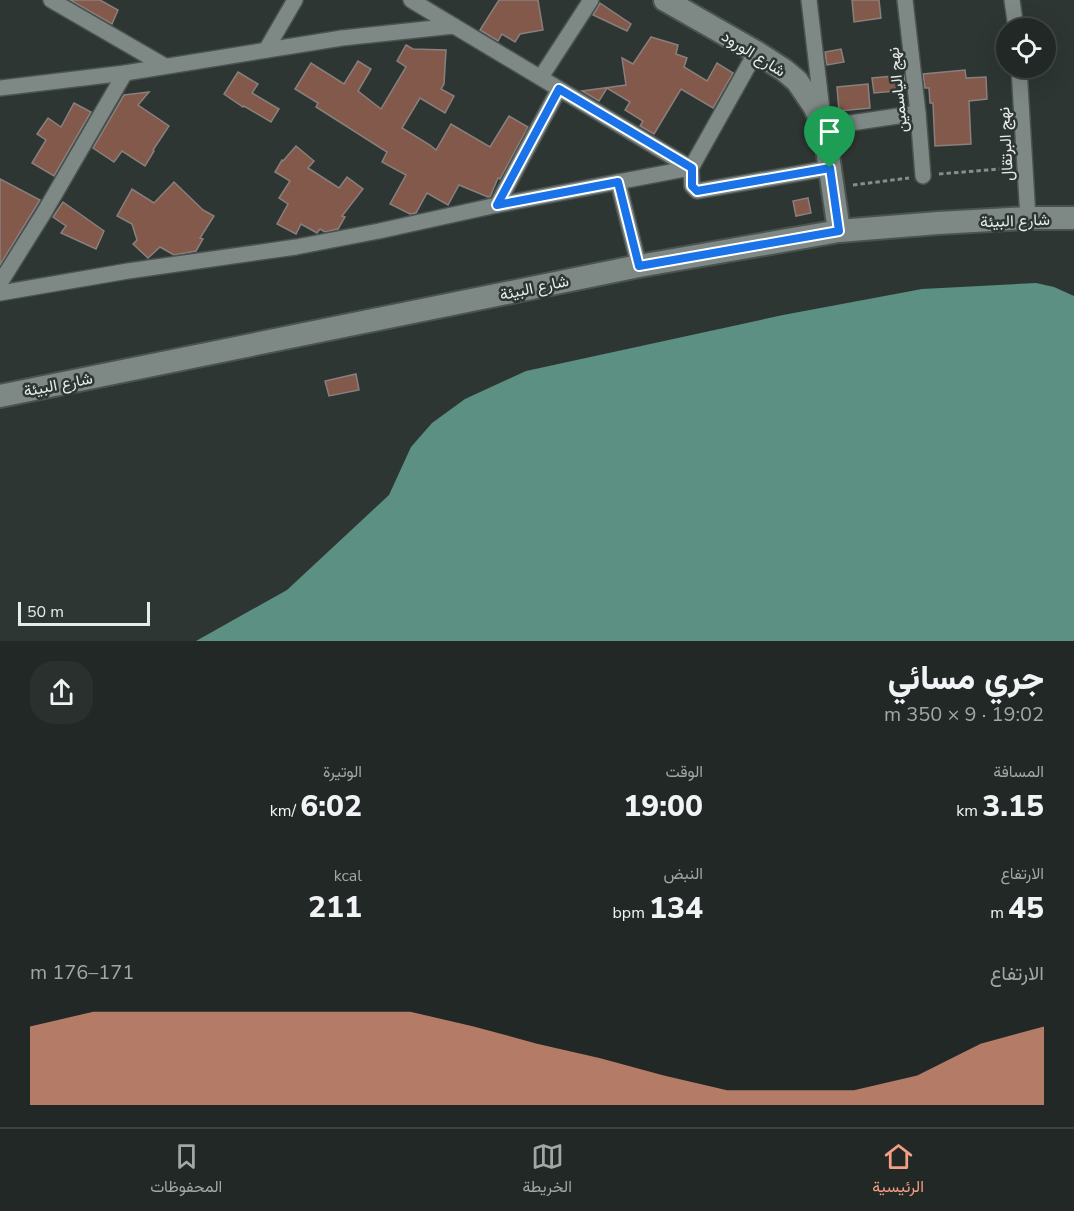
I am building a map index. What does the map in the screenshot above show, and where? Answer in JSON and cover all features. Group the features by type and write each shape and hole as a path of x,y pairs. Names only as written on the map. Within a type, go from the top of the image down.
{"main road":[{"name":"شارع الورود","path":"664,0 756,52 797,81 814,106 824,127 839,231"},
{"name":"شارع البيئة","path":"0,396 639,266 839,231 1028,218 1074,218"}],"street":[{"path":"51,0 165,66"},
{"path":"411,0 692,168"},
{"path":"541,77 591,0"},
{"path":"809,0 824,127 918,113"},
{"name":"نهج الياسمين","path":"905,0 923,176"},
{"path":"1012,0 1015,18"},
{"path":"266,50 294,1"},
{"path":"0,88 125,73 342,38 454,26"},
{"path":"756,52 692,168 692,186 697,191 830,168"},
{"path":"0,283 45,211 125,73"},
{"name":"نهج البرتقال","path":"1020,78 1028,218"},
{"path":"497,205 559,89"},
{"path":"0,293 128,271 296,247 497,205 692,168"},
{"path":"618,182 639,266"}],"shaded area":[{"path":"1036,283 1054,287 1074,296 1074,641 196,641 287,590 389,495 411,447 432,423 465,399 526,371 783,315 922,289"}],"building":[{"path":"70,0 100,0 118,10 112,24"},
{"path":"499,0 538,0 543,30 520,34 515,42 502,34 498,41 480,30"},
{"path":"852,0 879,0 881,18 854,22"},
{"path":"600,3 631,24 627,31 593,15"},
{"path":"651,37 678,45 676,54 687,58 684,67 707,81 717,63 733,73 713,108 681,89 654,134 640,126 643,121 625,110 630,102 607,88 599,101 582,91 626,85 622,58 633,64"},
{"path":"406,45 413,49 446,50 444,84 441,89 454,96 445,113 420,98 402,128 436,150 451,124 490,147 509,116 528,127 500,179 498,178 490,197 459,185 448,205 427,193 416,213 410,214 390,204 406,175 382,162 387,152 316,107 318,103 295,89 311,63 344,84 358,61 371,69 358,91 381,109 406,67 397,61"},
{"path":"841,49 844,62 827,65 825,52"},
{"path":"965,70 966,78 986,77 987,99 969,101 971,144 935,146 933,103 930,103 929,88 925,88 923,74"},
{"path":"238,72 258,84 252,93 279,109 271,122 224,94"},
{"path":"904,75 906,90 874,93 872,78"},
{"path":"868,84 870,108 839,111 837,87"},
{"path":"149,92 138,105 169,126 145,166 122,151 114,162 93,148 124,95"},
{"path":"74,103 91,112 54,176 32,163 46,140 37,134 48,118 61,127"},
{"path":"296,146 314,161 308,168 339,188 347,177 363,189 342,216 345,217 338,229 325,232 320,229 317,233 301,224 296,234 277,224 288,204 279,198 290,181 275,172 282,160"},
{"path":"0,179 40,200 0,265"},
{"path":"174,182 203,210 214,216 200,238 203,239 196,251 174,255 160,247 148,258 133,244 137,240 132,224 117,216 132,189 154,203"},
{"path":"808,198 811,213 796,216 793,201"},
{"path":"63,202 104,231 96,249 61,233 66,226 53,217"},
{"path":"356,374 359,390 329,396 325,381"}],"route":[{"path":"559,89 692,168 692,186 697,191 830,168 839,231 639,266 618,182 497,205 559,89"}]}
